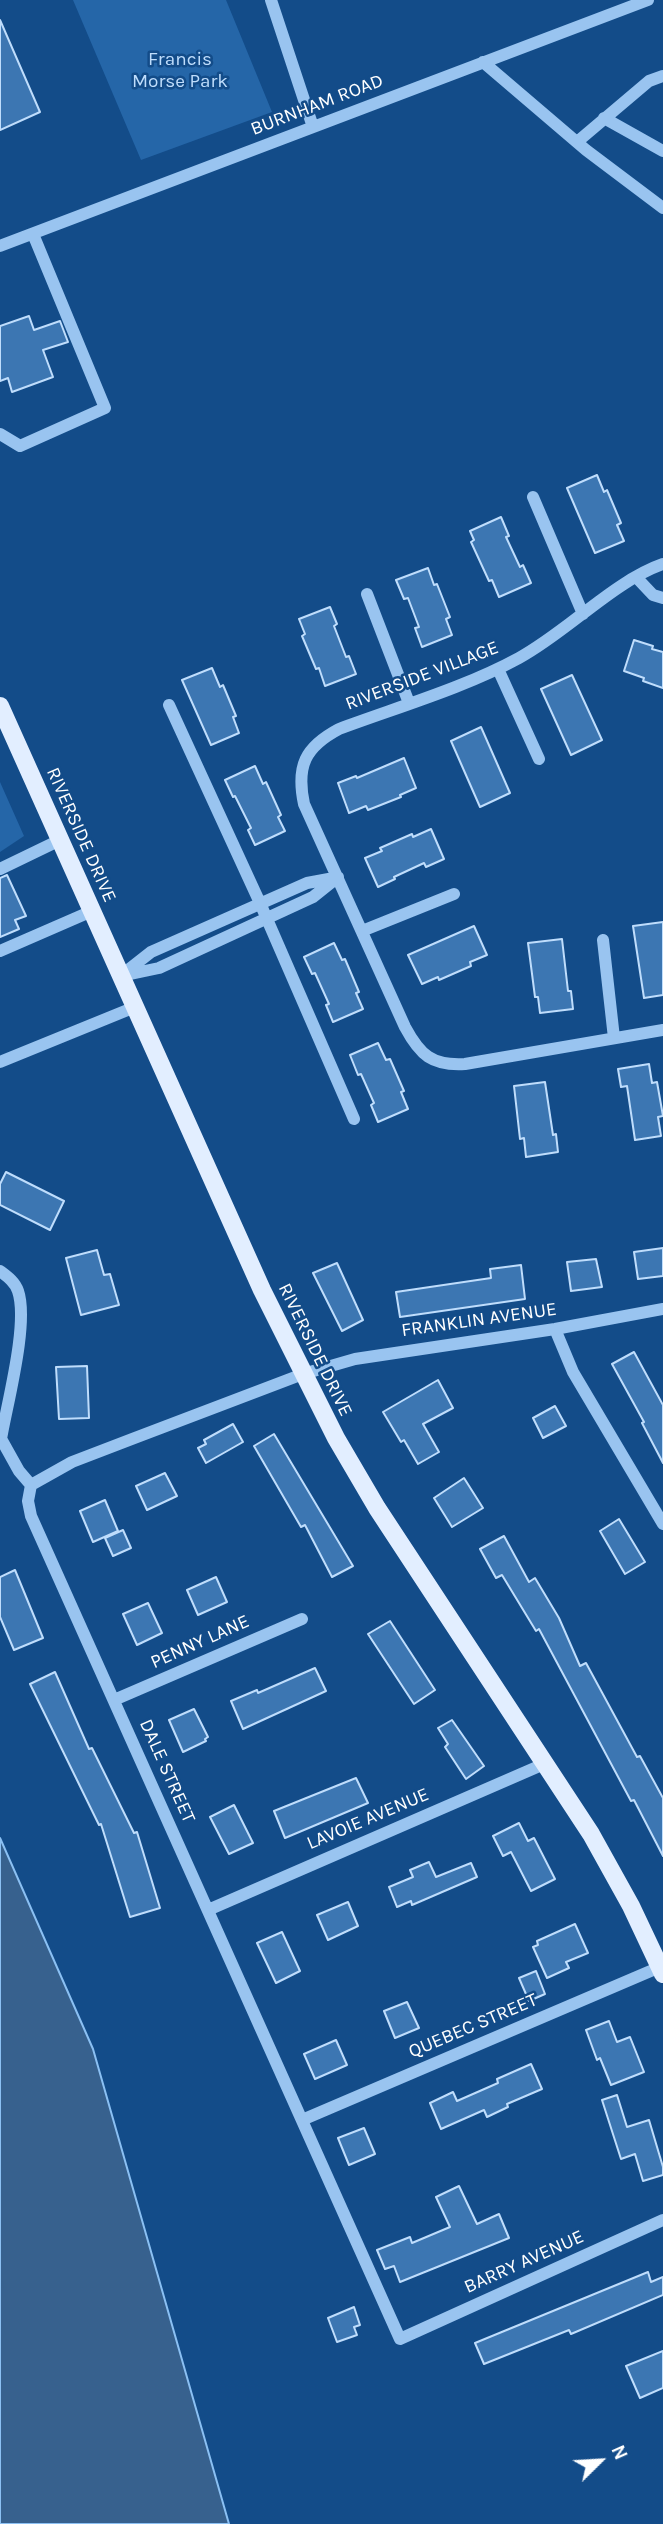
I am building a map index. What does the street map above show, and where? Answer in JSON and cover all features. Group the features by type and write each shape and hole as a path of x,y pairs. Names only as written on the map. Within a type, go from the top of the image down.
{"main road":[{"name":"RIVERSIDE DRIVE","path":"0,706 262,1290 336,1438 377,1508 591,1834 631,1906 661,1971"}],"street":[{"path":"271,0 313,127"},
{"name":"BURNHAM ROAD","path":"0,246 648,0"},
{"path":"483,62 577,142 663,208"},
{"path":"577,142 649,81 663,76"},
{"path":"604,118 663,151"},
{"path":"0,434 20,446 105,408 33,233"},
{"path":"533,497 583,614"},
{"name":"RIVERSIDE VILLAGE","path":"663,564 636,577 539,646 498,669 321,738 305,758 300,773 304,804 405,1027 416,1045 431,1059 440,1063 465,1064 663,1030"},
{"path":"636,577 653,595 663,598"},
{"path":"367,594 409,703"},
{"path":"498,669 539,760"},
{"path":"169,705 267,918 354,1119"},
{"path":"0,869 60,840"},
{"path":"121,976 151,952 307,883 338,877"},
{"path":"121,976 159,968 313,897 338,877"},
{"path":"362,932 454,894"},
{"path":"0,951 92,911"},
{"path":"603,940 614,1038"},
{"path":"0,1062 135,1007"},
{"path":"0,1272 16,1285 21,1312 1,1438 19,1471 31,1485 72,1462 303,1374"},
{"name":"FRANKLIN AVENUE","path":"303,1374 366,1357 663,1310"},
{"path":"555,1329 573,1372 663,1524"},
{"name":"DALE STREET","path":"31,1485 28,1501 31,1516 400,2339"},
{"name":"PENNY LANE","path":"114,1700 302,1619"},
{"name":"LAVOIE AVENUE","path":"208,1910 544,1764"},
{"name":"QUEBEC STREET","path":"302,2120 661,1971"},
{"name":"BARRY AVENUE","path":"400,2339 663,2220"}],"green space":[{"name":"Francis Morse Park","path":"73,0 226,0 272,112 141,160"},
{"path":"0,782 24,836 0,852"}],"shaded area":[{"path":"0,1838 93,2049 229,2524 0,2524"}],"building":[{"path":"0,20 40,112 0,130"},
{"path":"29,316 34,330 60,321 68,342 43,350 53,377 12,392 8,378 0,381 0,326"},
{"path":"597,475 604,492 607,490 621,523 617,525 624,541 595,553 567,488"},
{"path":"501,517 509,536 506,537 531,583 499,597 471,542 474,540 470,531"},
{"path":"428,568 450,617 446,619 452,635 422,647 415,628 419,627 408,598 404,599 396,580"},
{"path":"330,607 346,657 349,656 356,674 325,686 302,636 305,634 299,619"},
{"path":"634,640 663,652 663,688 624,671"},
{"path":"212,668 220,687 223,685 236,716 233,717 239,733 211,745 182,680"},
{"path":"572,675 602,740 571,755 541,689"},
{"path":"481,727 510,793 480,807 451,741"},
{"path":"404,758 416,788 368,810 366,806 349,813 338,783"},
{"path":"255,766 263,784 266,782 285,831 255,845 248,830 251,828 225,780"},
{"path":"431,829 444,859 426,867 424,863 378,887 365,858 382,851 380,848"},
{"path":"7,875 26,916 15,920 19,929 0,937 0,878"},
{"path":"663,922 663,995 644,998 633,926"},
{"path":"474,926 487,955 470,962 471,966 439,980 438,977 422,984 408,955"},
{"path":"562,939 568,991 571,991 573,1009 540,1013 538,997 535,997 528,943"},
{"path":"334,943 342,960 345,959 363,1009 333,1022 326,1005 329,1004 315,973 312,974 304,957"},
{"path":"378,1043 386,1060 390,1059 404,1091 401,1092 408,1109 378,1122 371,1105 374,1103 350,1055"},
{"path":"649,1064 652,1083 657,1082 663,1116 658,1117 661,1136 635,1140 627,1086 621,1087 618,1069"},
{"path":"545,1082 558,1152 526,1157 524,1138 520,1139 514,1086"},
{"path":"6,1172 64,1201 50,1230 0,1205 0,1184"},
{"path":"663,1248 663,1276 638,1279 634,1252"},
{"path":"97,1250 104,1275 110,1274 119,1305 81,1315 66,1258"},
{"path":"596,1259 602,1287 571,1291 567,1262"},
{"path":"337,1263 363,1320 342,1331 313,1273"},
{"path":"521,1265 525,1299 400,1317 396,1292 491,1278 490,1269"},
{"path":"634,1352 663,1405 663,1463 612,1364"},
{"path":"87,1366 89,1418 59,1419 56,1367"},
{"path":"438,1380 453,1408 423,1424 439,1452 418,1464 383,1412"},
{"path":"555,1406 566,1426 543,1438 533,1418"},
{"path":"233,1424 243,1442 206,1463 198,1448 206,1444 204,1440"},
{"path":"274,1434 353,1566 332,1577 305,1525 301,1527 254,1446"},
{"path":"165,1473 177,1496 147,1510 136,1486"},
{"path":"464,1478 483,1508 452,1527 434,1498"},
{"path":"105,1500 118,1531 93,1542 80,1511"},
{"path":"619,1519 645,1562 625,1574 600,1531"},
{"path":"123,1530 131,1548 113,1556 105,1538"},
{"path":"504,1536 529,1582 535,1578 559,1618 580,1666 586,1663 637,1757 640,1756 663,1798 663,1856 539,1629 536,1631 502,1575 496,1578 480,1549"},
{"path":"15,1570 43,1638 14,1650 0,1617 0,1577"},
{"path":"216,1577 227,1602 198,1615 187,1590"},
{"path":"148,1603 162,1633 137,1645 123,1614"},
{"path":"390,1621 435,1690 414,1704 368,1634"},
{"path":"315,1668 326,1691 243,1729 231,1701 257,1690 258,1693"},
{"path":"55,1672 89,1749 92,1748 134,1833 137,1832 160,1908 130,1917 101,1824 99,1825 30,1684"},
{"path":"194,1709 208,1737 206,1741 183,1752 169,1720"},
{"path":"452,1720 484,1766 466,1779 445,1747 448,1744 438,1728"},
{"path":"356,1778 368,1803 285,1838 274,1811"},
{"path":"234,1805 253,1843 229,1854 210,1817"},
{"path":"519,1823 528,1841 534,1838 555,1879 531,1891 511,1852 503,1856 493,1836"},
{"path":"429,1862 436,1877 471,1863 477,1877 412,1905 411,1901 397,1907 389,1887 413,1877 410,1870"},
{"path":"348,1902 358,1926 328,1940 317,1915"},
{"path":"575,1924 588,1953 566,1962 569,1968 547,1978 533,1947 538,1945 537,1941"},
{"path":"282,1932 300,1971 276,1983 257,1943"},
{"path":"536,1971 545,1994 529,2001 519,1978"},
{"path":"407,2002 419,2028 395,2038 384,2011"},
{"path":"609,2021 617,2042 630,2037 644,2072 611,2085 600,2058 597,2060 586,2030"},
{"path":"336,2040 347,2065 315,2079 304,2054"},
{"path":"531,2064 542,2089 507,2104 508,2107 487,2117 484,2110 441,2129 430,2103 453,2092 457,2101 498,2083 497,2079"},
{"path":"617,2095 627,2127 649,2120 663,2175 643,2181 635,2154 621,2159 602,2100"},
{"path":"364,2128 375,2154 349,2165 338,2138"},
{"path":"459,2186 477,2224 499,2214 509,2238 400,2282 394,2266 385,2269 377,2250 410,2237 412,2243 450,2227 436,2197"},
{"path":"648,2272 651,2282 663,2277 663,2295 571,2334 569,2330 484,2364 475,2343"},
{"path":"354,2307 360,2325 354,2327 357,2335 337,2342 328,2318"},
{"path":"663,2351 663,2388 640,2398 626,2366"}]}
